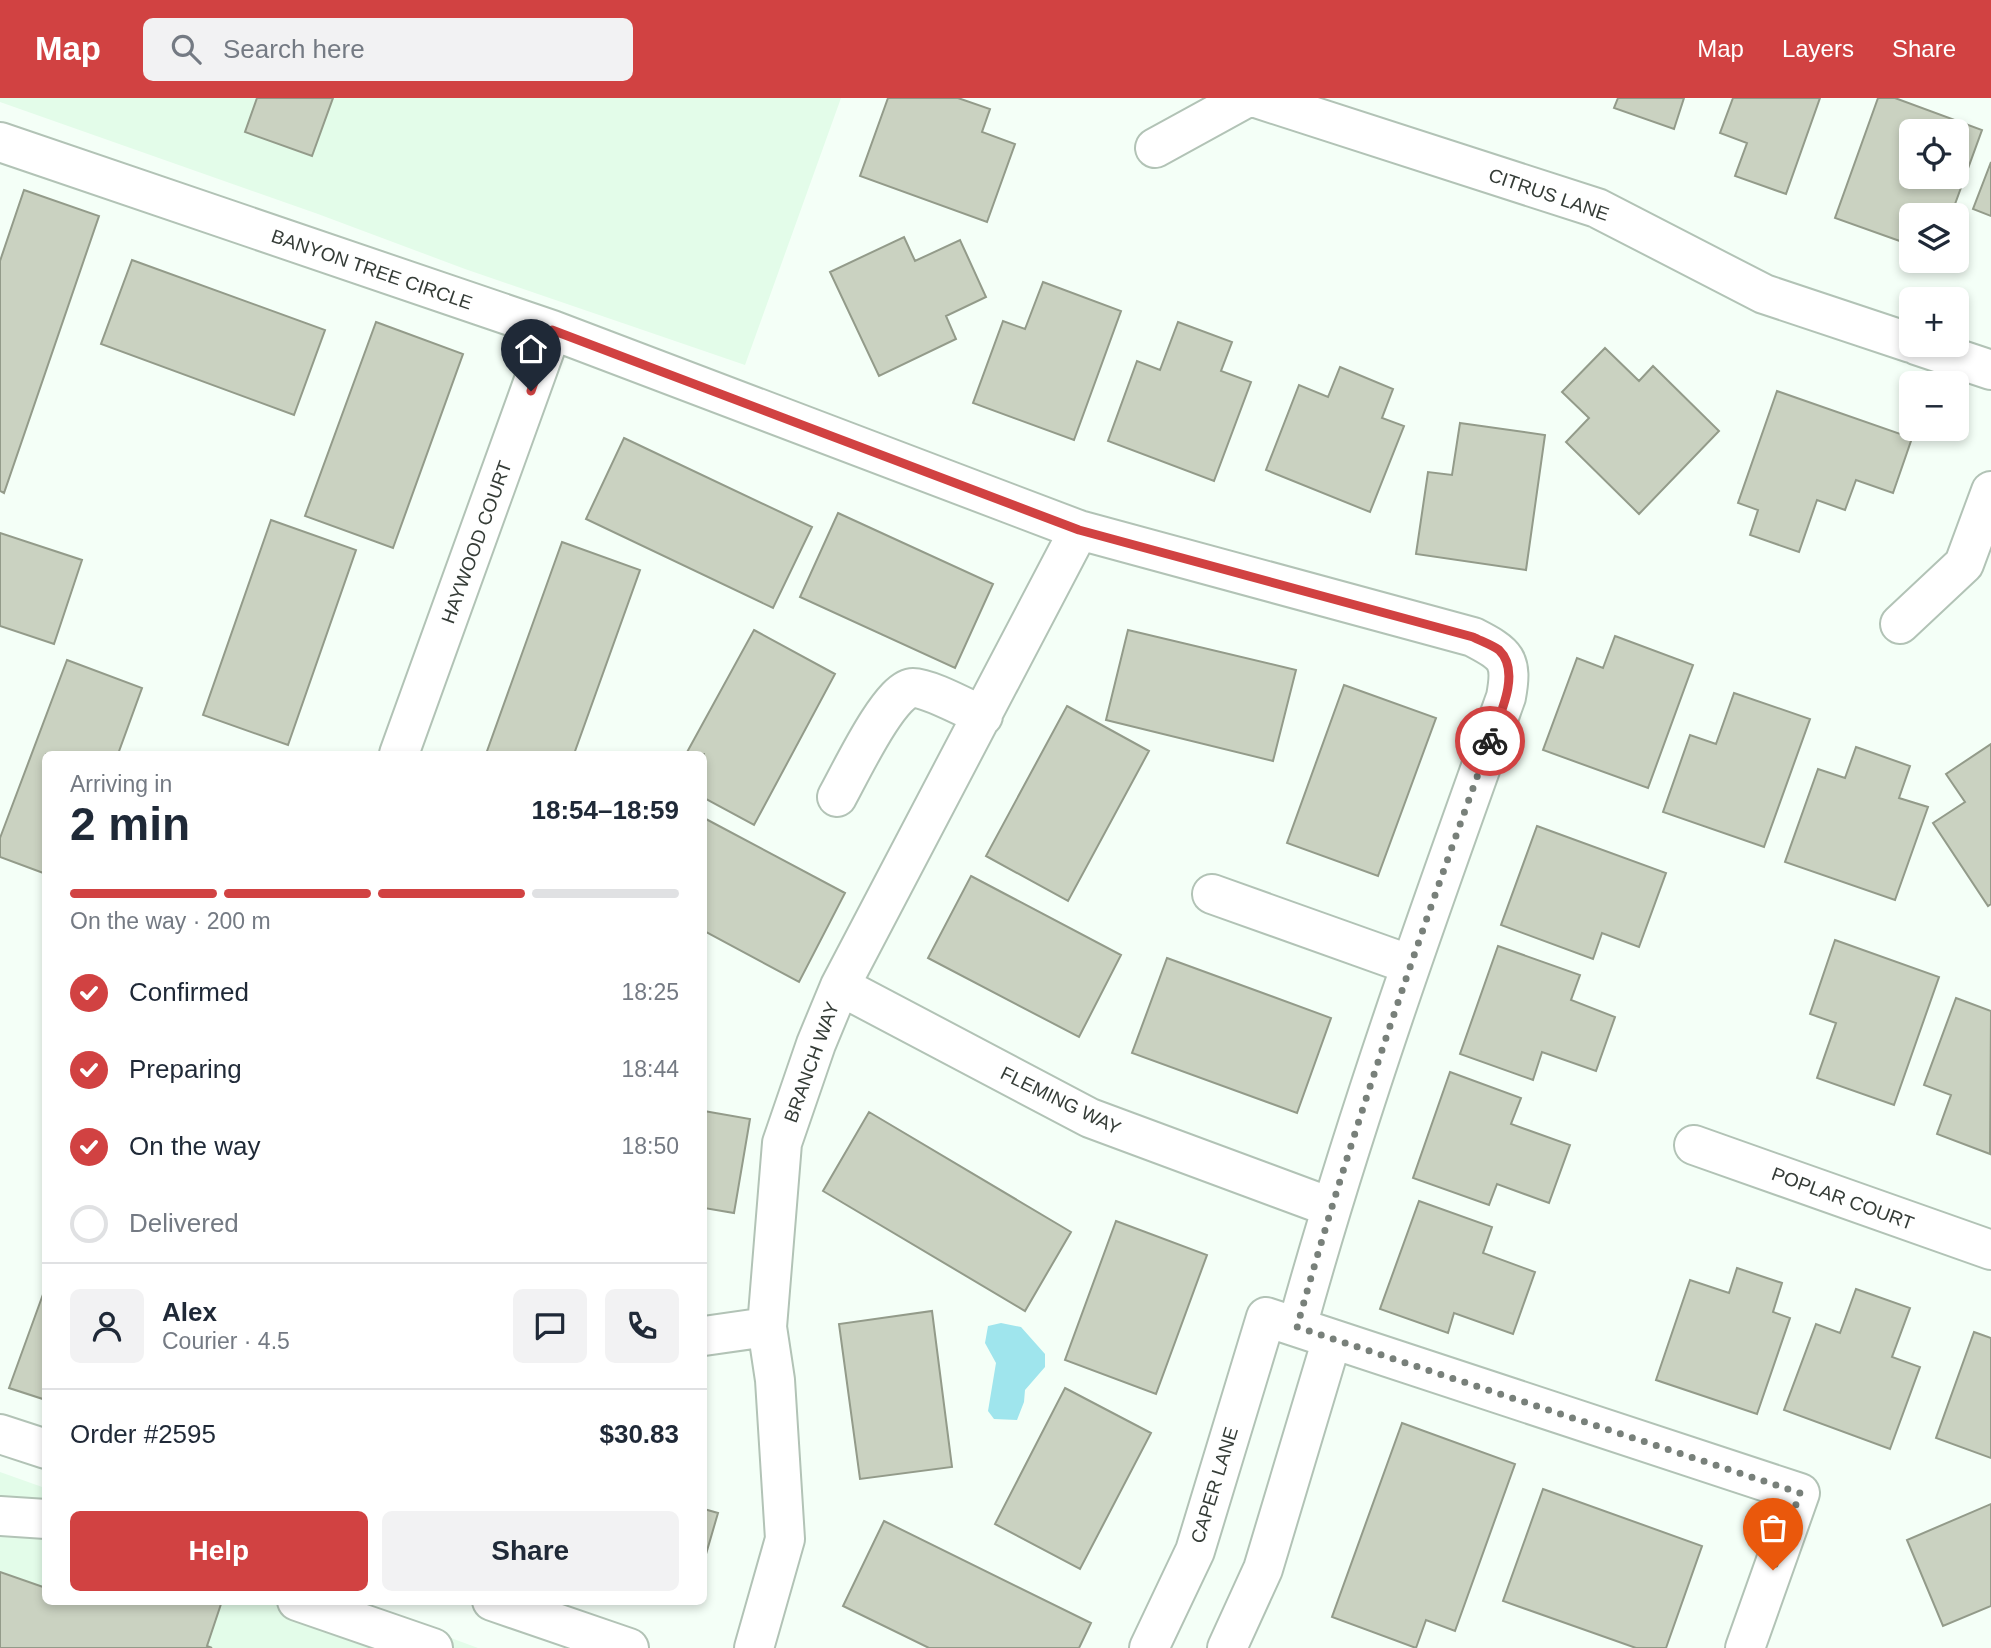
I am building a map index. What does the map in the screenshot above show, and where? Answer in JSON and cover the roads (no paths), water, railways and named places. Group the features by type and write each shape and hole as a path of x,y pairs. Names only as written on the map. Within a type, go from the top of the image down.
{"street":[{"path":"1155,148 1246,98"},
{"name":"CITRUS LANE","path":"1256,98 1597,208 1764,294 1899,339"},
{"name":"BANYON TREE CIRCLE","path":"0,142 552,330 1079,530 1473,637 1499,651 1510,674 1506,697 1410,965 1330,1208 1281,1322"},
{"name":"HAYWOOD COURT","path":"400,751 552,330"},
{"path":"1952,357 1991,370"},
{"path":"1900,624 1964,564 1991,491"},
{"name":"BRANCH WAY","path":"754,1648 785,1539 775,1380 767,1327 782,1143 816,1044 840,986 1079,530"},
{"path":"837,797 888,707 900,693 912,688 928,692 983,716"},
{"path":"1212,894 1410,965"},
{"name":"FLEMING WAY","path":"840,986 1090,1118 1330,1208"},
{"name":"POPLAR COURT","path":"1694,1145 1991,1250"},
{"path":"1281,1322 1800,1493 1745,1648"},
{"name":"CAPER LANE","path":"1149,1648 1195,1550 1281,1322"},
{"path":"707,1336 767,1327"},
{"path":"1227,1648 1263,1569 1332,1339"},
{"path":"0,1434 42,1448"},
{"path":"0,1516 42,1519"},
{"path":"309,1605 433,1648"},
{"path":"504,1605 629,1648"}],"water":[{"path":"1001,1323 1021,1327 1045,1354 1045,1367 1025,1390 1024,1402 1017,1420 994,1419 988,1411 996,1363 985,1343 988,1326"}]}
